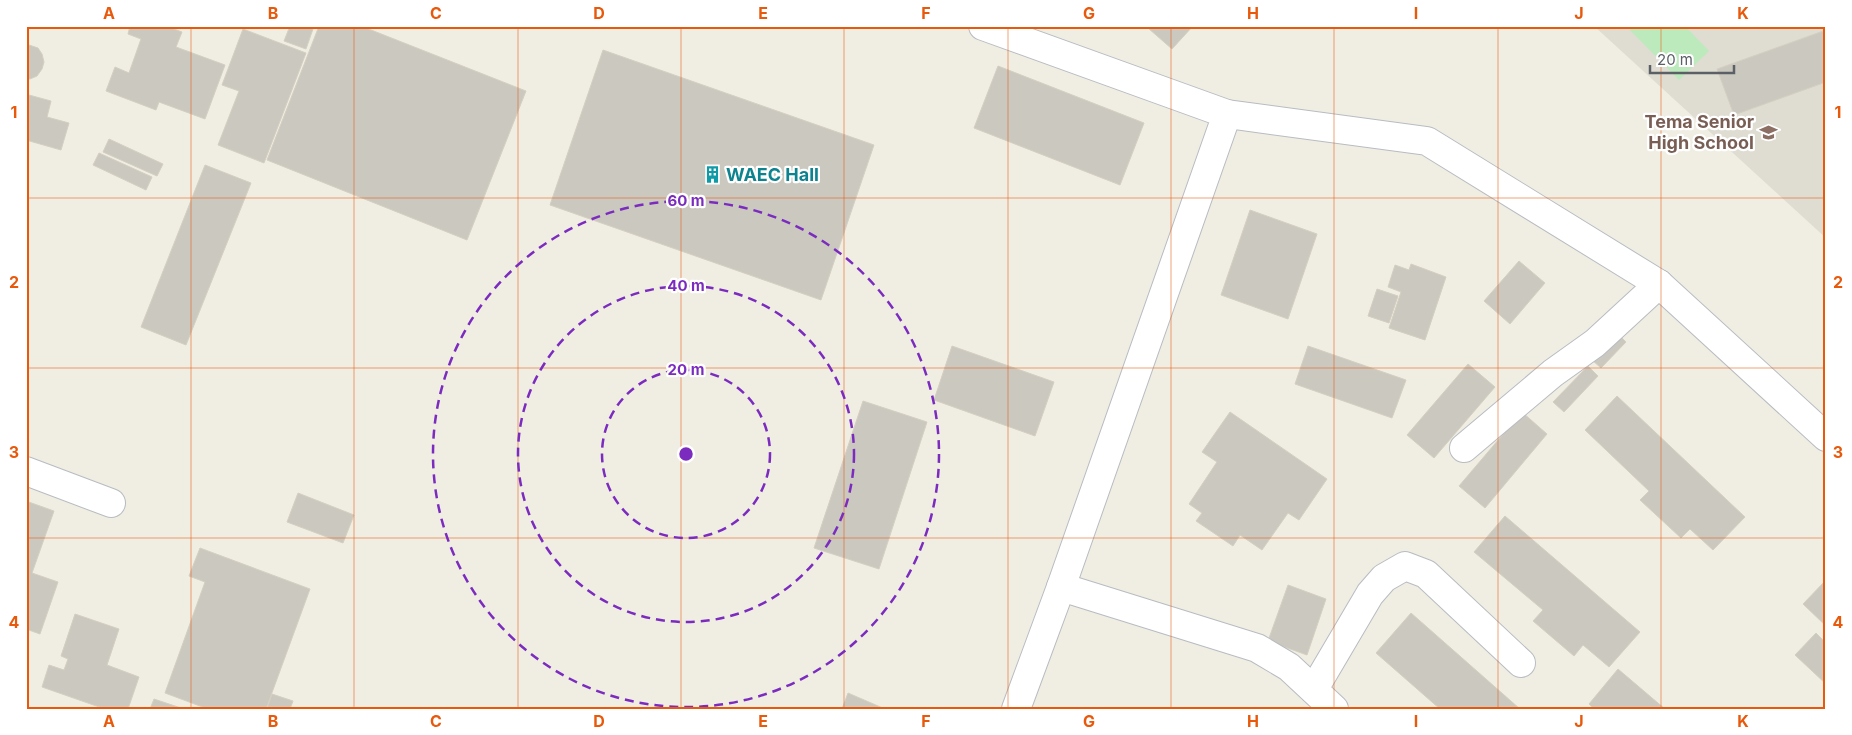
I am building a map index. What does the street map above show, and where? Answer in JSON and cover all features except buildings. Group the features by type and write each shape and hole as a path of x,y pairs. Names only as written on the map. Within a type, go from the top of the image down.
{"street":[{"path":"983,26 1227,114 1427,141 1659,284 1826,437"},
{"path":"1016,709 1227,114"},
{"path":"1464,448 1553,373 1595,343 1659,284"},
{"path":"26,471 111,503"},
{"path":"1314,689 1370,594 1384,578 1405,566 1426,574 1521,663"},
{"path":"1061,586 1257,648 1289,667 1334,709"}],"shaded area":[{"name":"Tema Senior High School","path":"1594,26 1826,26 1826,238"}],"green space":[{"path":"1626,26 1685,26 1709,51 1679,80"}],"place":[{"name":"Tema Senior High School","path":"1768,132"},
{"name":"WAEC Hall","path":"712,175"}]}
